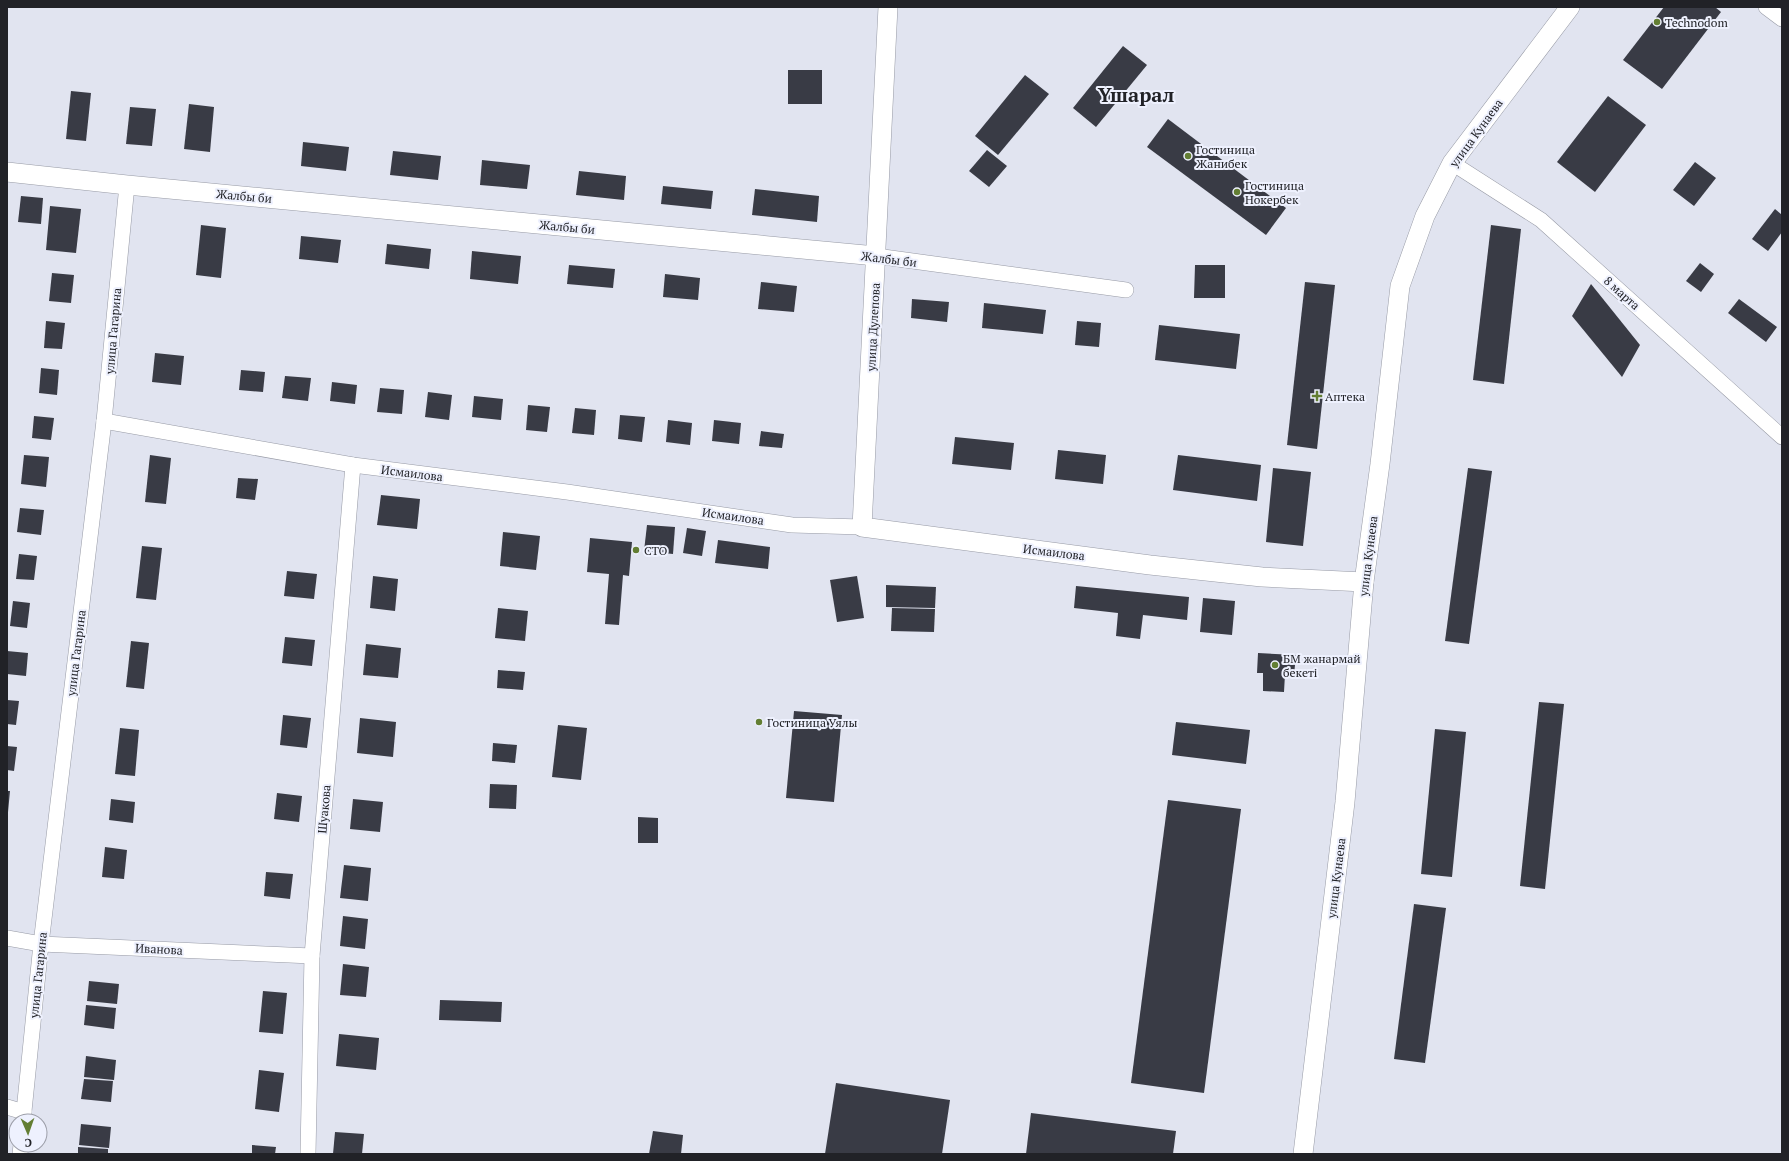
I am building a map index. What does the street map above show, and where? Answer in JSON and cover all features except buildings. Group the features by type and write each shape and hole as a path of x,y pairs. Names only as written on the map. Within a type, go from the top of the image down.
{"street":[{"name":"улица Дулепова","path":"862,527 888,7"},
{"name":"улица Кунаева","path":"1303,1154 1345,802 1364,582 1380,464 1400,286 1425,216 1452,163 1570,7"},
{"path":"1766,7 1782,19"},
{"name":"8 марта","path":"1452,163 1541,220 1782,437"},
{"name":"Жалбы би","path":"7,172 127,185 876,256 1126,290"},
{"name":"улица Гагарина","path":"24,1113 41,944 104,421 127,185"},
{"name":"Исмаилова","path":"104,421 353,465 567,492 792,525 862,527 1156,566 1262,577 1364,582"},
{"name":"Шуакова","path":"308,1154 312,956 353,465"},
{"name":"Иванова","path":"7,938 41,944 312,956"},
{"path":"7,1107 18,1113"}],"place":[{"name":"Technodom","path":"1657,22"},
{"name":"Гостиница Жанибек","path":"1188,156"},
{"name":"Гостиница Нокербек","path":"1237,192"},
{"name":"Аптека","path":"1317,396"},
{"name":"СТО","path":"636,550"},
{"name":"БМ жанармай бекеті","path":"1275,665"},
{"name":"Гостиница Уялы","path":"759,722"}],"district":[{"name":"Үшарал","path":"1136,94"}]}
